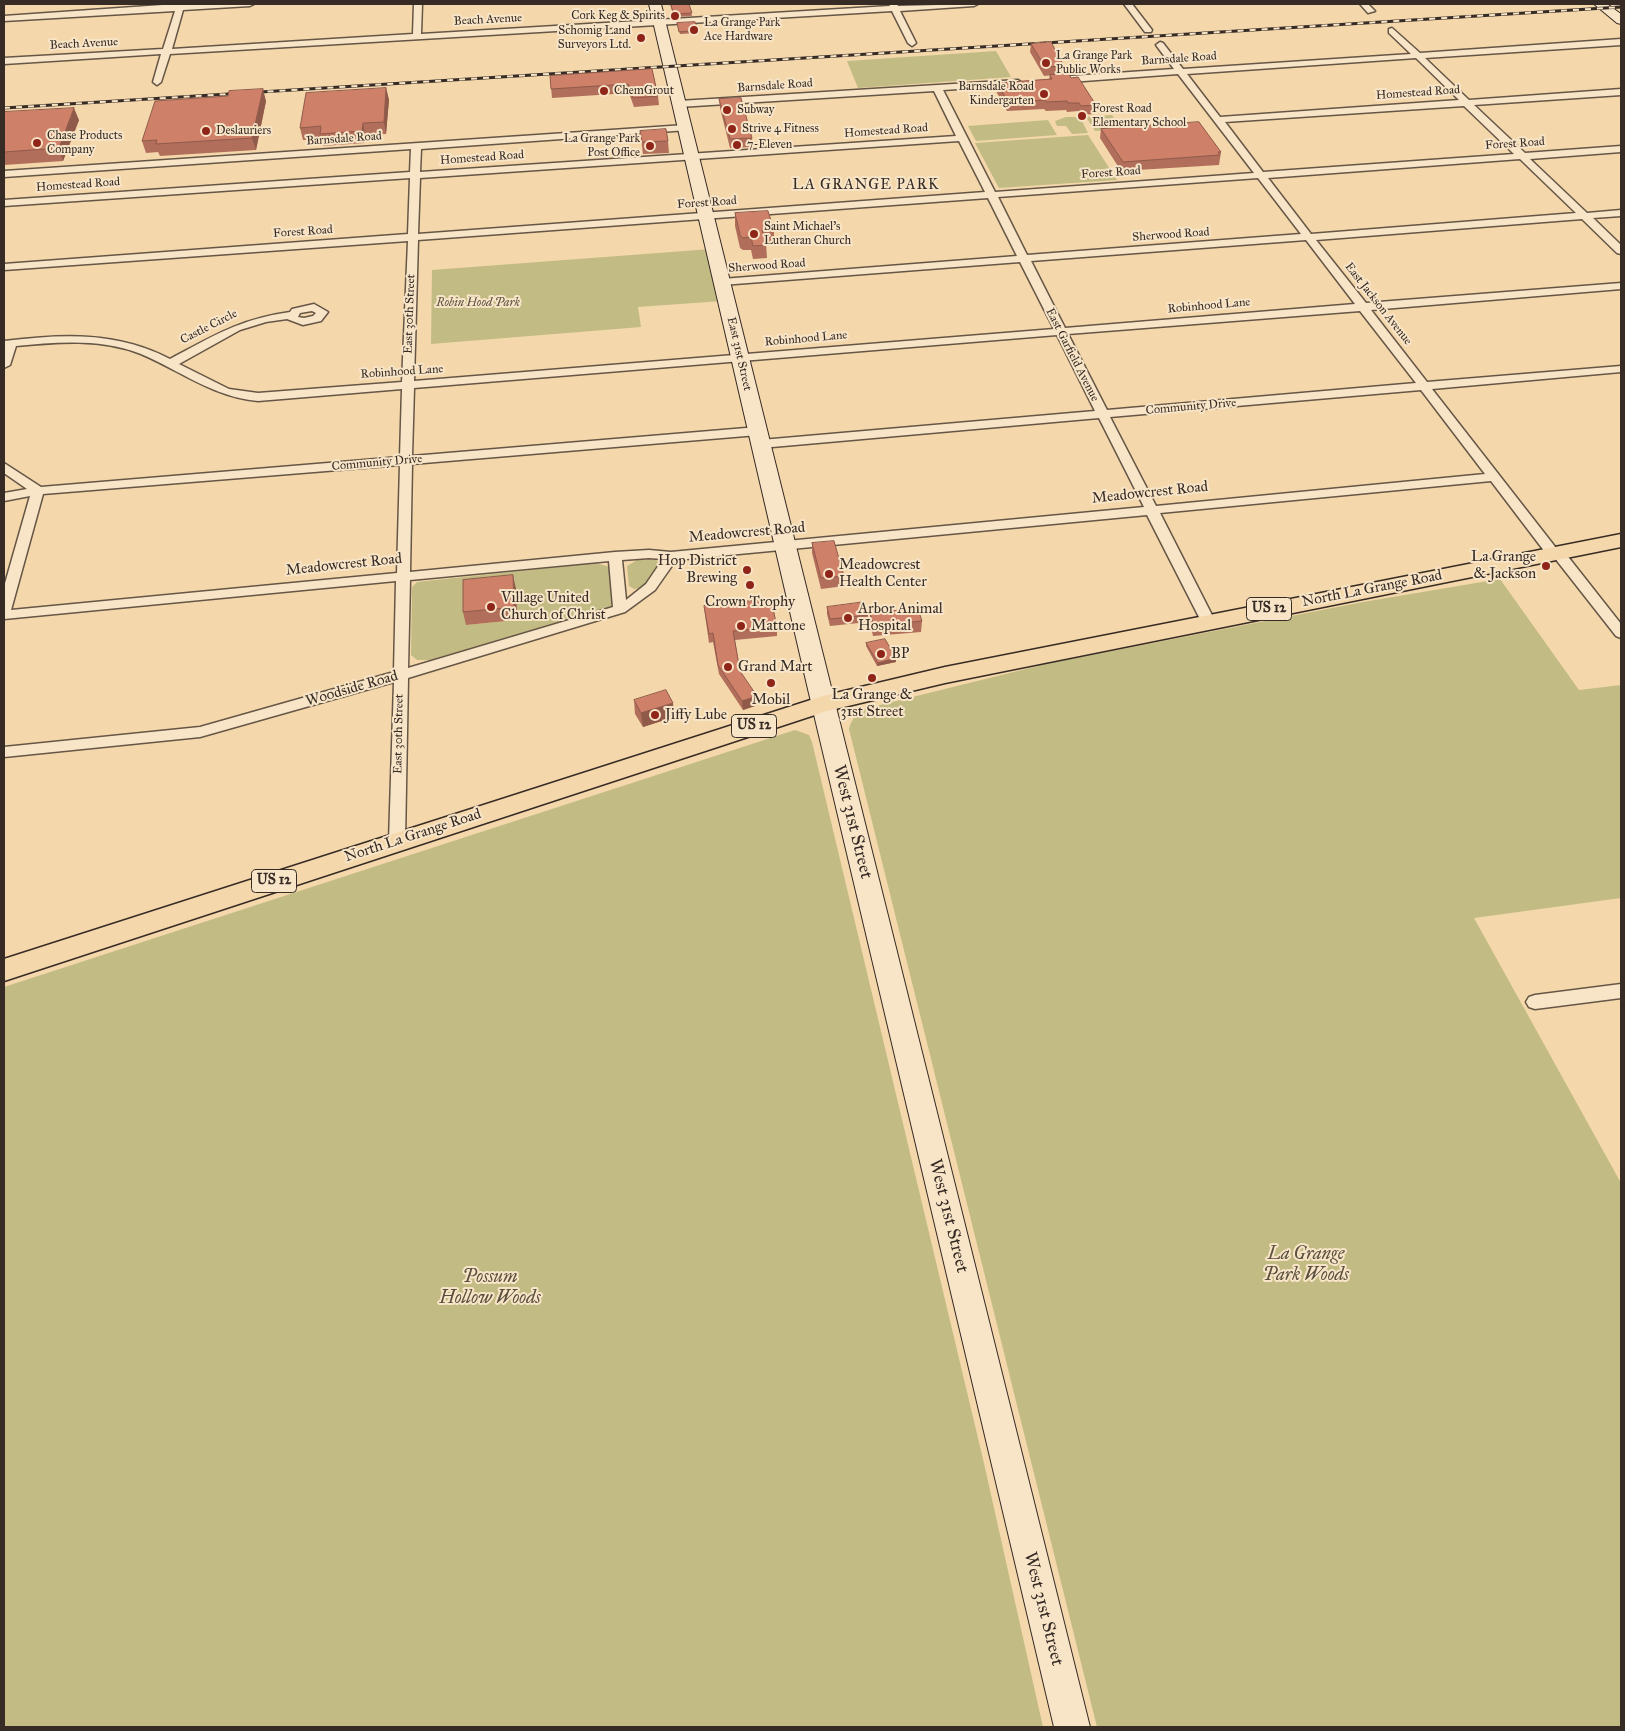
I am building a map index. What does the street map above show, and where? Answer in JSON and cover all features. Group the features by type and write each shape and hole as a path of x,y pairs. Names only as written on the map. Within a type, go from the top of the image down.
{"main road":[{"name":"East 31st Street","path":"655,4 823,704"},
{"path":"1600,4 1621,20"},
{"name":"North La Grange Road","path":"4,970 823,704 917,682 1208,622 1621,540"},
{"name":"West 31st Street","path":"823,704 1072,1727"}],"street":[{"path":"4,18 180,6 250,4"},
{"path":"417,37 418,4"},
{"name":"Beach Avenue","path":"4,61 417,37 894,6 974,4"},
{"path":"1128,4 1148,30"},
{"path":"1364,4 1371,11"},
{"path":"157,82 180,6"},
{"path":"894,6 912,42"},
{"path":"1392,31 1621,251"},
{"name":"Barnsdale Road","path":"1043,81 1621,42"},
{"name":"East Jackson Avenue","path":"1160,45 1494,477 1621,633"},
{"name":"Barnsdale Road","path":"679,104 1023,82"},
{"name":"East Garfield Avenue","path":"937,88 1059,332 1208,622"},
{"name":"Homestead Road","path":"1217,120 1621,92"},
{"name":"Barnsdale Road","path":"4,174 685,128"},
{"name":"Homestead Road","path":"4,203 962,138"},
{"name":"East 30th Street","path":"397,841 400,675 416,147"},
{"name":"Forest Road","path":"4,267 1621,149"},
{"name":"Sherwood Road","path":"722,282 1621,213"},
{"name":"Robinhood Lane","path":"8,343 66,339 109,341 143,351 230,393 246,397 1621,286"},
{"name":"Castle Circle","path":"170,364 236,328 264,318 292,315"},
{"path":"4,365 8,343"},
{"name":"Community Drive","path":"4,496 38,491 406,461 1102,414 1621,368"},
{"path":"4,466 38,491 4,610"},
{"name":"Meadowcrest Road","path":"4,615 615,556 649,554 671,556 785,546 1494,477"},
{"path":"615,556 620,609"},
{"name":"Woodside Road","path":"4,752 200,732 400,675 620,609 644,595 653,586 661,576 671,556"},
{"path":"1535,1002 1621,991"}],"green space":[{"path":"996,51 1011,77 858,88 847,61"},
{"path":"1112,115 1121,129 1095,131 1086,117"},
{"path":"1066,117 1081,119 1088,133 1072,134 1066,126 1057,126 1055,121"},
{"path":"1048,120 1057,135 976,141 968,126"},
{"path":"1088,135 1117,180 999,188 975,143"},
{"name":"Robin Hood Park","path":"711,249 722,301 638,307 641,327 431,344 432,270"},
{"path":"637,560 656,560 662,564 642,588 634,589 629,586 627,566"},
{"path":"596,563 610,567 613,604 430,660 417,660 411,655 412,587 417,582","holes":["516,589 517,620 466,625"]},
{"name":"La Grange Park Woods","path":"1500,579 1579,690 1621,685 1621,898 1474,918 1621,1183 1621,1727 1097,1727 849,729 850,725 861,711 868,708 1050,663 1363,602"},
{"name":"Possum Hollow Woods","path":"795,730 809,735 812,742 983,1459 1043,1727 4,1727 4,987"}],"building":[{"path":"671,4 689,4 692,13 674,14"},
{"path":"695,22 698,30 679,32 677,23"},
{"path":"1051,42 1064,66 1045,67 1031,44"},
{"path":"652,69 658,96 633,98 628,84 551,89 550,76"},
{"path":"1069,74 1071,78 1078,77 1096,105 1081,106 1079,103 1068,103 1067,101 1047,102 1045,100 1008,102 997,83 1052,79 1050,75"},
{"path":"386,88 384,122 363,123 362,131 320,134 321,126 300,128 306,93"},
{"name":"Deslauriers","path":"263,89 252,138 156,144 157,140 142,141 155,101 228,96 229,91"},
{"path":"741,98 752,138 730,139 719,99"},
{"name":"Chase Products Company","path":"74,108 59,148 4,152 4,112"},
{"path":"1199,122 1221,152 1218,152 1220,155 1123,162 1101,129"},
{"path":"666,129 668,141 642,142 640,131"},
{"path":"768,211 774,230 762,230 767,245 753,246 751,237 743,238 740,235 735,213"},
{"path":"834,541 844,576 821,578 812,543"},
{"path":"513,575 514,607 463,612 463,580"},
{"path":"771,599 777,627 733,631 740,671 757,696 742,701 718,665 713,633 709,634 704,606"},
{"path":"865,602 868,615 830,619 827,607"},
{"path":"918,609 922,621 874,626 870,613"},
{"name":"BP","path":"885,639 896,658 878,663 866,643"},
{"path":"666,690 673,703 641,713 634,700"}],"railway":[{"path":"4,108 1621,7"}],"place":[{"name":"Cork Keg & Spirits","path":"675,16"},
{"name":"La Grange Park Ace Hardware","path":"694,30"},
{"name":"Schomig Land Surveyors Ltd.","path":"641,38"},
{"name":"La Grange Park Public Works","path":"1046,63"},
{"name":"ChemGrout","path":"604,91"},
{"name":"Barnsdale Road Kindergarten","path":"1044,94"},
{"name":"Subway","path":"727,110"},
{"name":"Forest Road Elementary School","path":"1082,116"},
{"name":"Strive 4 Fitness","path":"732,129"},
{"name":"Deslauriers","path":"206,131"},
{"name":"Chase Products Company","path":"37,143"},
{"name":"7-Eleven","path":"737,145"},
{"name":"La Grange Park Post Office","path":"650,146"},
{"name":"Saint Michael's Lutheran Church","path":"754,234"},
{"name":"La Grange & Jackson","path":"1546,566"},
{"name":"Hop District Brewing","path":"747,570"},
{"name":"Meadowcrest Health Center","path":"829,574"},
{"name":"Crown Trophy","path":"750,585"},
{"name":"Village United Church of Christ","path":"491,607"},
{"name":"Arbor Animal Hospital","path":"848,618"},
{"name":"Mattone","path":"741,626"},
{"name":"BP","path":"881,654"},
{"name":"Grand Mart","path":"728,667"},
{"name":"La Grange & 31st Street","path":"872,678"},
{"name":"Mobil","path":"771,683"},
{"name":"Jiffy Lube","path":"655,715"}],"district":[{"name":"LA GRANGE PARK","path":"866,185"}]}
